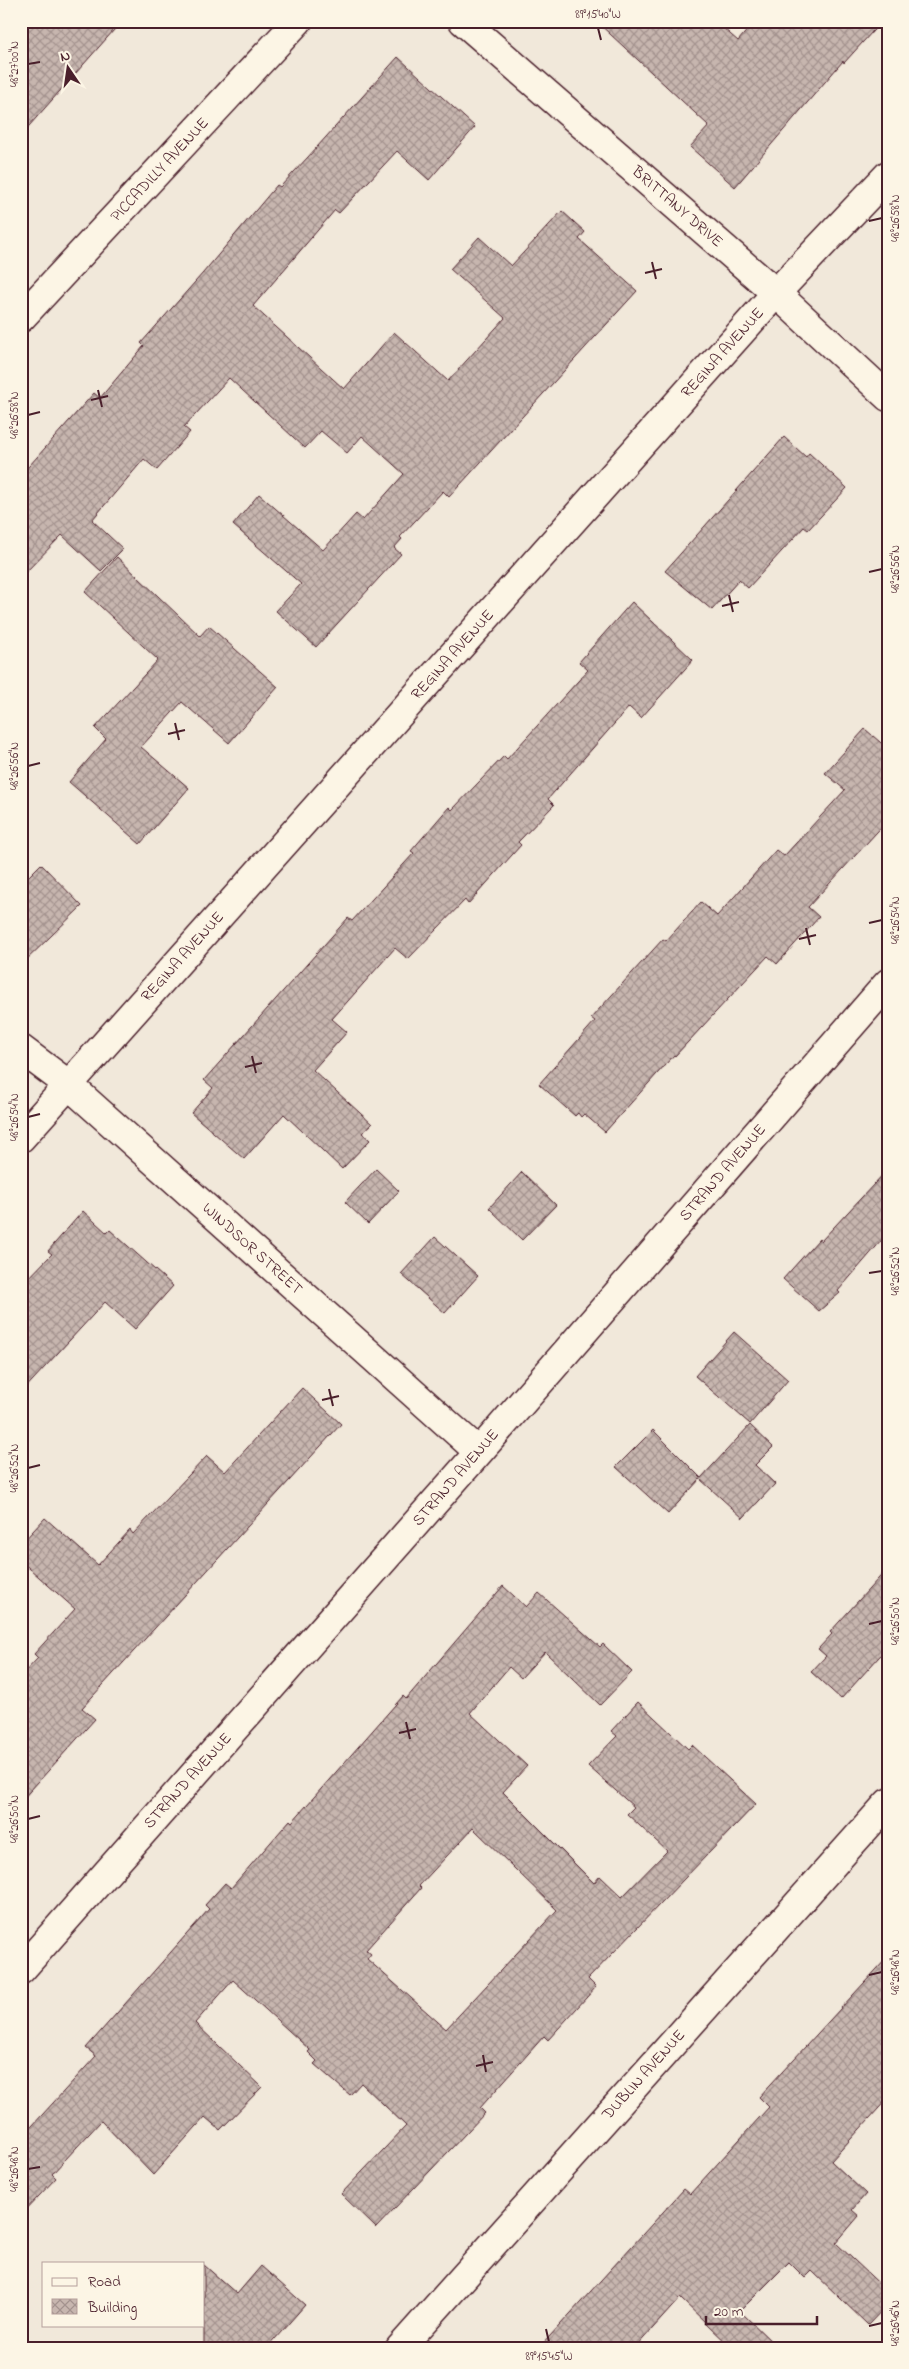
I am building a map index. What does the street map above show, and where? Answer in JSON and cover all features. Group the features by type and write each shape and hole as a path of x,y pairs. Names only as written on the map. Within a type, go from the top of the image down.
{"street":[{"name":"PICCADILLY AVENUE","path":"21,318 298,21"},
{"name":"BRITTANY DRIVE","path":"463,21 776,293 888,397"},
{"name":"REGINA AVENUE","path":"21,1138 776,293 888,175"},
{"name":"STRAND AVENUE","path":"21,1970 479,1452 888,983"},
{"name":"WINDSOR STREET","path":"21,1049 69,1086 479,1452"},
{"name":"DUBLIN AVENUE","path":"400,2348 888,1803"}],"building":[{"path":"21,21 122,21 21,135"},
{"path":"596,21 715,21 738,41 755,21 882,21 844,63 843,61 735,187 690,147 709,126"},
{"path":"398,57 475,127 429,180 397,151 339,213 335,210 253,306 344,389 394,332 448,381 505,318 450,269 479,237 511,266 562,211 585,232 579,239 637,291 449,497 443,491 400,537 402,539 394,548 401,554 316,647 276,611 301,584 233,525 259,494 323,550 356,514 363,520 404,474 362,436 347,453 321,431 305,448 229,378 184,427 190,432 157,470 144,459 92,520 123,549 101,571 62,535 21,577 21,475 94,393 100,398 144,346 141,343 277,185 280,187"},
{"path":"784,437 806,457 809,453 847,488 808,530 804,527 748,588 739,580 712,610 665,571"},
{"path":"117,557 200,636 209,626 278,687 229,743 182,702 141,747 189,788 140,844 69,782 106,739 95,728 158,660 85,592"},
{"path":"632,602 693,660 641,718 629,707 548,799 554,805 518,842 521,845 468,904 465,900 408,959 395,948 332,1019 347,1032 313,1070 372,1124 362,1133 370,1140 342,1169 284,1114 244,1159 191,1113 213,1088 204,1080 348,918 352,921 414,853 411,851 449,807 452,810 504,756 507,759 588,670 579,662"},
{"path":"865,729 888,749 888,820 808,907 819,917 777,964 768,956 674,1055 605,1132 584,1114 581,1117 578,1113 575,1116 539,1084 595,1021 591,1018 663,939 666,941 701,902 717,916 776,850 784,856 845,790 825,773"},
{"path":"41,864 82,906 21,965 21,884"},
{"path":"376,1169 399,1191 368,1224 345,1202"},
{"path":"888,1169 888,1233 838,1291 840,1293 819,1311 783,1279 819,1239 821,1241"},
{"path":"522,1172 556,1205 522,1240 489,1208"},
{"path":"83,1211 107,1233 110,1230 173,1286 135,1329 105,1302 21,1393 21,1286 52,1254 48,1251"},
{"path":"435,1237 478,1276 445,1313 401,1274"},
{"path":"734,1332 788,1380 750,1424 695,1376"},
{"path":"302,1388 341,1424 82,1708 95,1719 21,1801 21,1676 38,1658 34,1654 75,1609 21,1561 21,1544 45,1518 98,1565 130,1530 133,1534 207,1456 225,1472"},
{"path":"750,1425 773,1447 755,1465 775,1484 743,1518 700,1479 668,1514 616,1467 653,1430 701,1478"},
{"path":"888,1568 888,1647 841,1699 811,1672 826,1656 818,1649 832,1634 830,1632"},
{"path":"503,1586 526,1607 539,1593 600,1647 603,1644 632,1672 600,1705 545,1652 521,1678 509,1667 470,1713 527,1766 503,1792 594,1883 600,1876 622,1897 667,1851 627,1814 634,1807 588,1766 617,1736 611,1731 638,1702 688,1749 692,1745 756,1804 588,1979 596,1987 548,2040 544,2036 480,2108 485,2113 376,2228 341,2194 406,2126 361,2083 350,2095 314,2064 317,2061 308,2052 310,2050 233,1980 195,2023 262,2087 220,2130 205,2117 153,2175 101,2121 52,2174 56,2178 21,2215 21,2138 96,2056 86,2048 209,1909 205,1905 225,1883 231,1888 403,1696 406,1699","holes":["473,1828 557,1910 446,2029 367,1959 371,1954 366,1950 421,1888 419,1886"]},
{"path":"888,1957 888,2098 831,2161 866,2194 852,2210 859,2216 836,2243 888,2292 888,2304 868,2325 812,2271 805,2278 789,2262 740,2311 778,2348 732,2348 680,2298 635,2348 539,2348 684,2189 690,2194 769,2107 759,2097"},
{"path":"205,2266 237,2294 261,2266 305,2305 267,2348 204,2348"}]}
